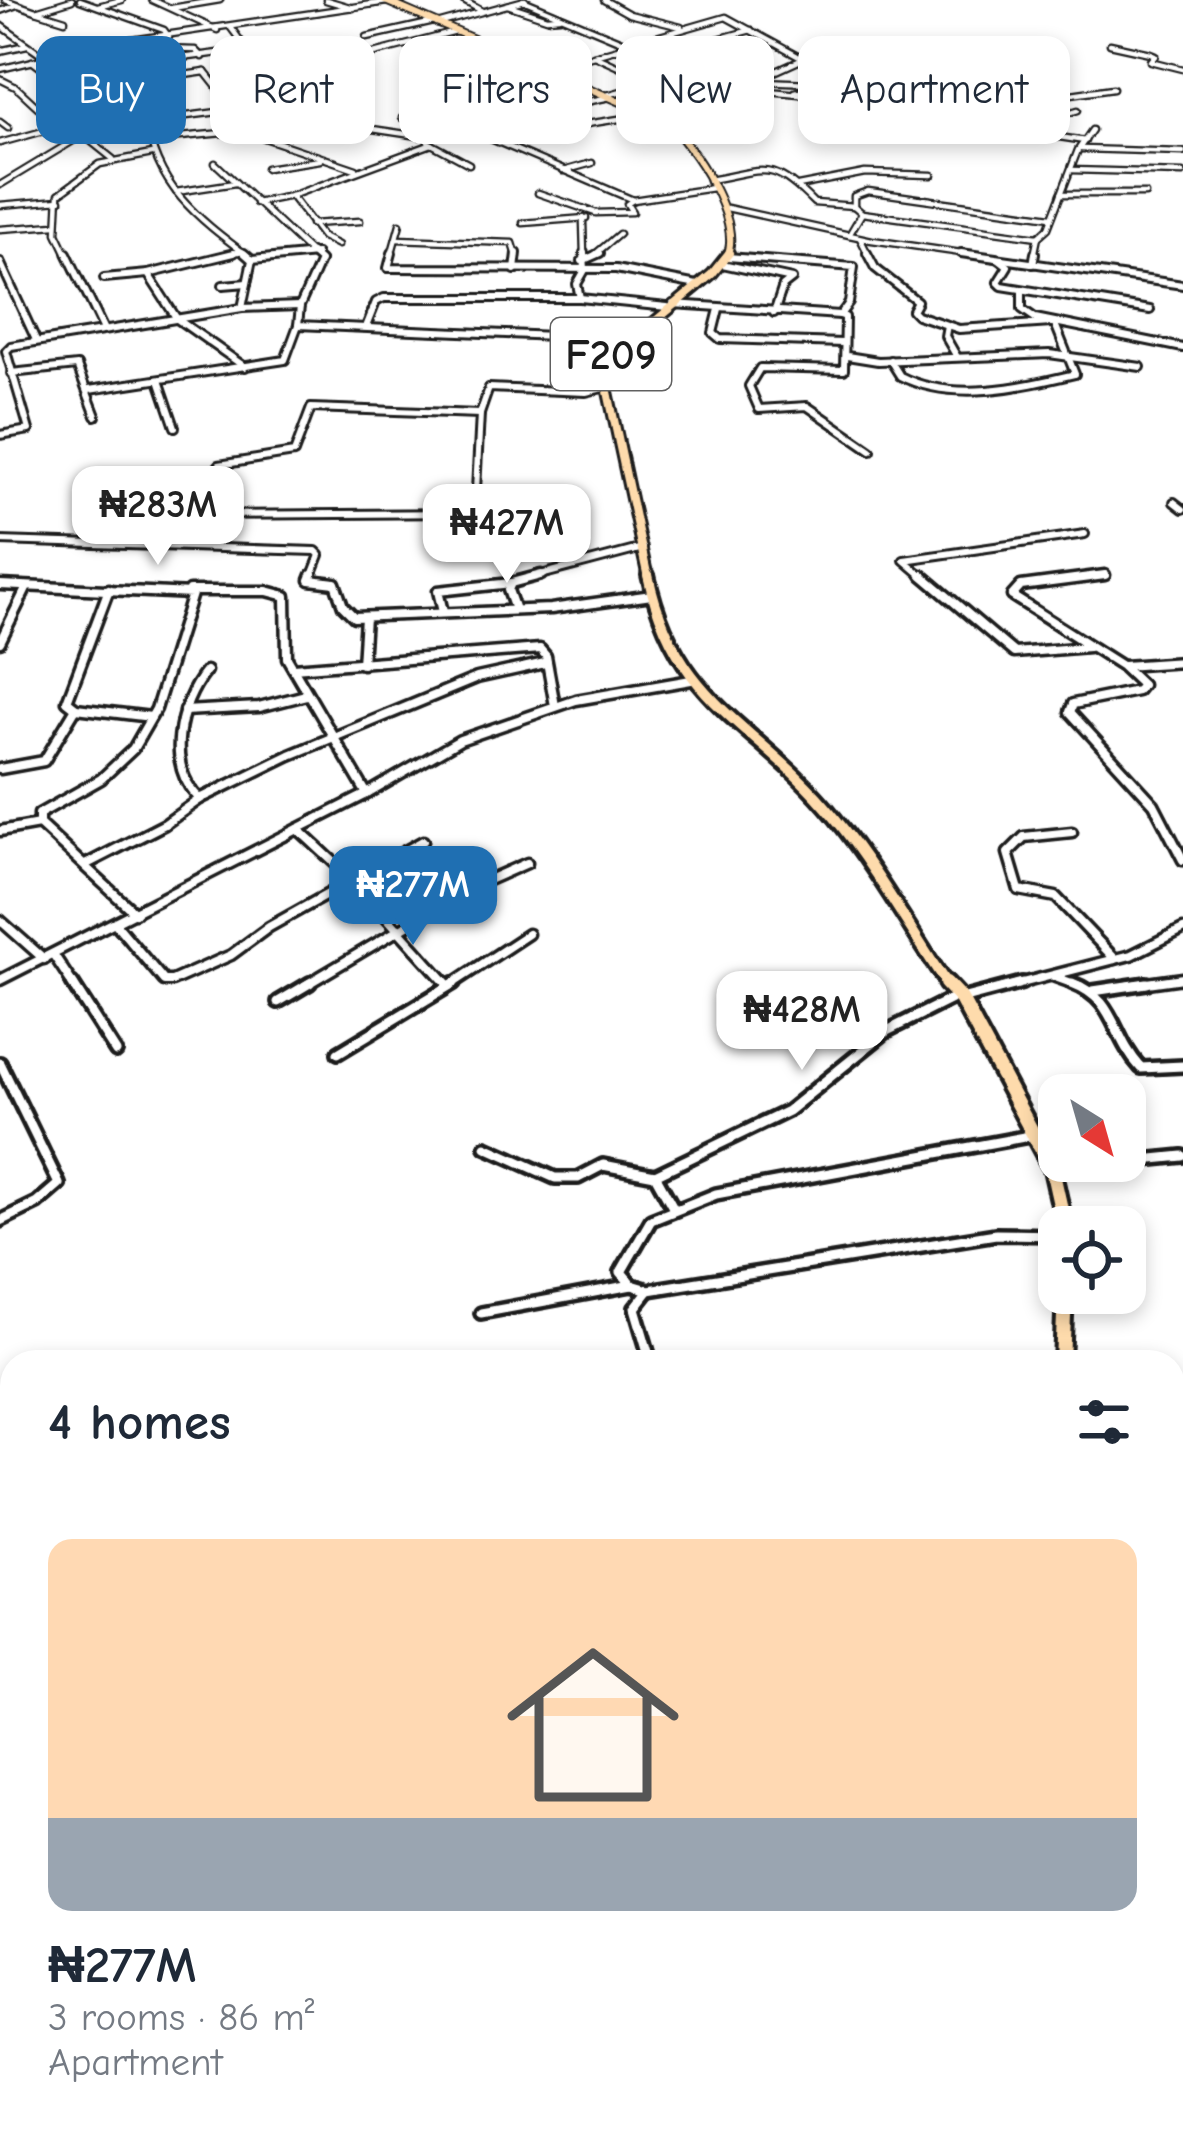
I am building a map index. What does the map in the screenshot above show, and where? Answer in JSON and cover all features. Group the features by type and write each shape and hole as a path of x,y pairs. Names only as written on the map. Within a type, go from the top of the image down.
{"main road":[{"path":"387,2 466,36"},
{"path":"592,89 616,99"},
{"path":"688,144 727,208 732,244 725,260"},
{"name":"F209","path":"725,260 625,339 606,362 607,387 652,595 676,658 691,680 820,800 878,882 958,998 1038,1141"},
{"path":"1063,1350 1064,1314"}],"street":[{"path":"5,0 64,20"},
{"path":"36,11 71,0"},
{"path":"80,0 164,30 168,36"},
{"path":"96,6 122,0"},
{"path":"152,0 217,30"},
{"path":"172,8 220,0"},
{"path":"326,0 353,8"},
{"path":"176,36 404,0"},
{"path":"462,0 482,11"},
{"path":"372,36 524,0 616,38"},
{"path":"604,0 629,14 681,27"},
{"path":"508,4 545,18 568,16"},
{"path":"0,10 17,5"},
{"path":"650,36 726,17 762,36"},
{"path":"0,25 36,51"},
{"path":"231,28 237,36"},
{"path":"729,36 751,30"},
{"path":"375,53 456,32"},
{"path":"774,43 803,59 774,71"},
{"path":"1110,44 1151,52 1157,66 1183,69"},
{"path":"0,51 27,45"},
{"path":"186,50 198,57 210,78"},
{"path":"186,58 210,55"},
{"path":"0,69 36,60"},
{"path":"32,61 36,64"},
{"path":"186,75 205,72"},
{"path":"0,79 36,106"},
{"path":"0,93 16,87"},
{"path":"1070,94 1113,88"},
{"path":"774,91 798,95"},
{"path":"792,93 798,91"},
{"path":"592,100 616,94"},
{"path":"1070,112 1078,110"},
{"path":"0,122 8,128"},
{"path":"1033,264 1038,237 1048,228 1092,130"},
{"path":"186,136 244,131 356,169"},
{"path":"0,143 36,132"},
{"path":"1070,142 1183,152"},
{"path":"0,185 65,144"},
{"path":"97,144 113,159"},
{"path":"150,144 176,192 206,228 252,260 316,254"},
{"path":"259,204 432,144 469,164"},
{"path":"501,144 633,200"},
{"path":"104,330 68,260 56,225 59,194 80,176 113,159 152,154"},
{"path":"266,168 325,160"},
{"path":"89,390 285,360 300,306 320,266 316,254 215,163"},
{"path":"562,171 592,164"},
{"path":"538,193 596,213 628,214 632,210 627,204 633,200 772,169 798,186 811,202 1038,237"},
{"path":"1071,170 1183,173"},
{"path":"798,186 865,173 932,175"},
{"path":"0,174 14,177"},
{"path":"176,192 235,183"},
{"path":"854,206 854,196 876,191 1051,217"},
{"path":"1061,194 1145,194"},
{"path":"291,196 310,224 338,245"},
{"path":"0,205 60,200"},
{"path":"727,208 860,238 1183,285"},
{"path":"523,224 583,221 596,213"},
{"path":"849,235 862,213"},
{"path":"310,224 360,221"},
{"path":"580,298 577,284 585,270 583,221"},
{"path":"400,224 388,268 624,269 697,284"},
{"path":"0,229 56,225"},
{"path":"582,260 607,248 619,234"},
{"path":"860,238 875,268 917,301 913,312 946,326 1053,324"},
{"path":"396,239 513,243 518,248 515,270"},
{"path":"104,278 148,274 242,251"},
{"path":"998,258 1008,266 998,284 1150,310"},
{"path":"242,308 252,260"},
{"path":"725,260 792,278 783,286 774,313"},
{"path":"725,260 854,267 848,303 840,315"},
{"path":"0,262 36,340"},
{"path":"148,274 177,319 245,368"},
{"path":"223,285 247,283"},
{"path":"1022,290 1025,312 1053,324 1183,348"},
{"path":"366,328 376,302 384,298 580,298 845,316 844,370 760,368 749,386 759,410 808,406 871,450"},
{"path":"0,345 242,308 300,306"},
{"path":"719,309 713,334 720,339 843,344"},
{"path":"890,360 895,373 921,389 935,391 1028,384 1075,374 1053,324"},
{"path":"298,325 625,339"},
{"path":"946,326 945,336 957,357"},
{"path":"0,435 29,430 6,351 11,346"},
{"path":"847,356 890,360 1071,356 1141,368"},
{"path":"11,374 77,366 96,416"},
{"path":"160,382 175,428"},
{"path":"189,515 468,513 475,509 480,414 489,388 586,392 607,387"},
{"path":"162,546 189,515 219,466 294,453 311,408 480,414"},
{"path":"1174,502 1183,509"},
{"path":"1085,534 904,560 1014,653 1088,647"},
{"path":"0,541 316,551 319,557 310,580 335,583 347,614 365,617 551,609 652,595"},
{"path":"443,612 439,591 511,583 643,548"},
{"path":"1106,575 1022,586 1012,596 1122,667 1142,688 1073,704 1070,712 1154,804 1183,860"},
{"path":"511,583 508,590 514,607"},
{"path":"0,585 267,591 286,596 285,637 293,668 367,794"},
{"path":"0,642 27,587"},
{"path":"109,589 68,701 76,708 151,717"},
{"path":"135,913 39,824 39,814 103,782 138,744 163,690 180,610 192,594 189,591"},
{"path":"362,664 365,617"},
{"path":"293,668 532,648 544,652 555,706"},
{"path":"1122,667 1183,662"},
{"path":"85,865 290,754 478,678 545,663"},
{"path":"200,799 189,788 181,760 184,711 206,671"},
{"path":"0,980 367,794 460,740 555,706 691,680"},
{"path":"184,711 259,707 305,695"},
{"path":"0,755 5,768 44,760 76,708"},
{"path":"0,831 39,824"},
{"path":"298,829 353,880 448,985"},
{"path":"1072,832 1024,837 1008,854 1010,868 1019,890 1056,897 1115,959"},
{"path":"115,923 164,981 172,981 231,955 423,841"},
{"path":"278,1002 484,880 527,862"},
{"path":"0,920 49,957 116,1052"},
{"path":"486,1147 541,1173 569,1179 604,1165 655,1175 724,1142 746,1137 844,1071 860,1051 908,1013 1115,959 1183,929"},
{"path":"338,1053 388,1027 529,934"},
{"path":"1055,977 1094,992 1183,978"},
{"path":"1094,992 1109,1011 1121,1046 1141,1068 1183,1066"},
{"path":"0,1063 59,1184 37,1203 0,1221"},
{"path":"606,1285 637,1251 652,1220 674,1210 745,1187 1035,1135"},
{"path":"1146,1160 1183,1156"},
{"path":"655,1175 674,1210"},
{"path":"481,1313 554,1302 606,1285 649,1290 996,1234 1038,1235"},
{"path":"620,1272 632,1285"},
{"path":"647,1350 635,1308 649,1290"}]}
